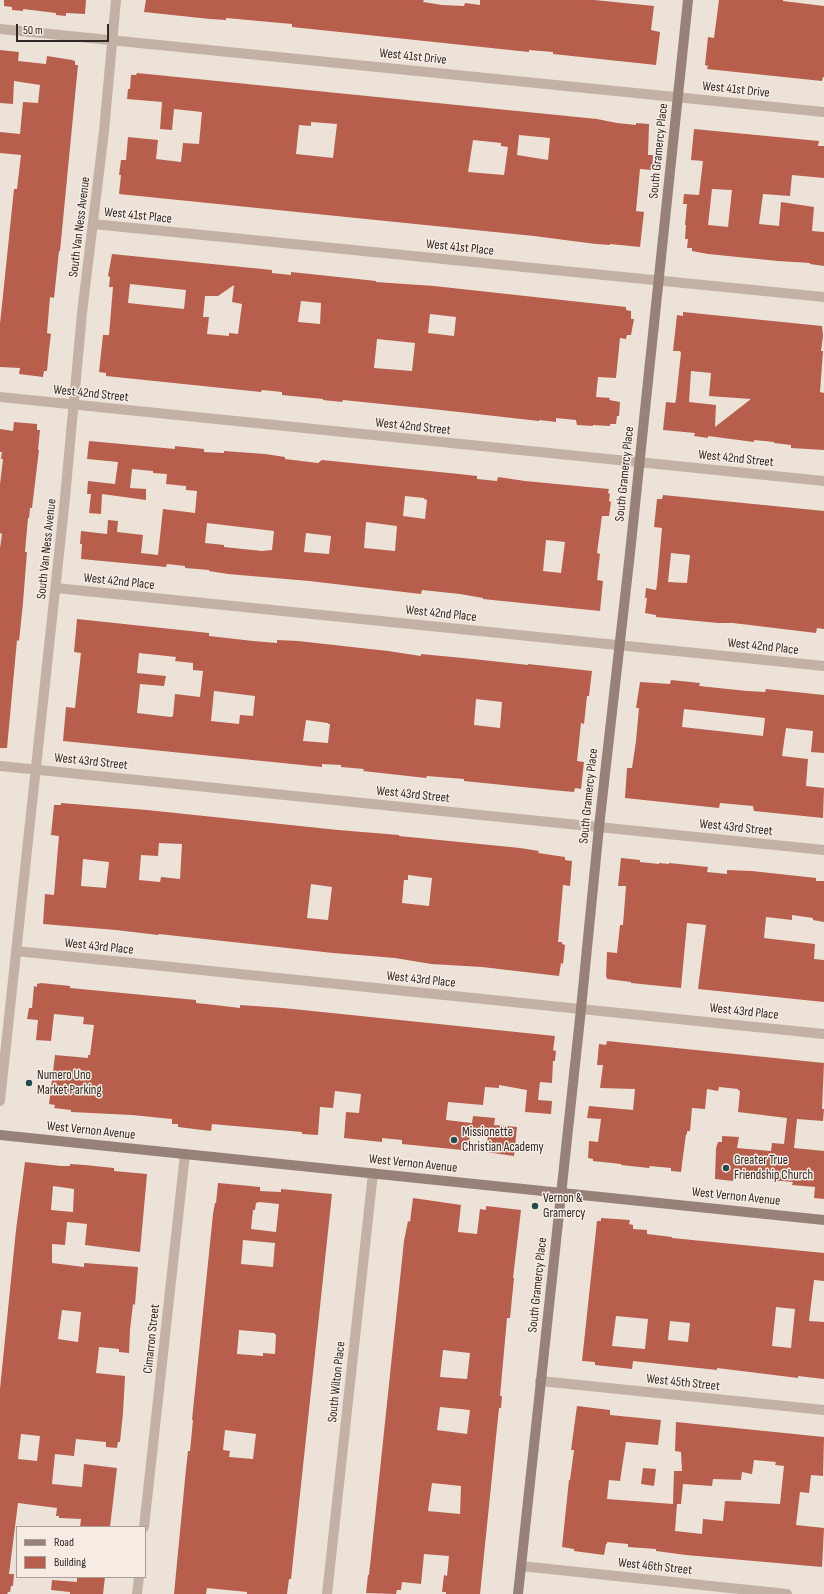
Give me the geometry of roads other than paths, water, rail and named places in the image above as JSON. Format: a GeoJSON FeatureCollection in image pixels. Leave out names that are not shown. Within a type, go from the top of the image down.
{"type":"FeatureCollection","features":[{"type":"Feature","properties":{"kind":"street","name":"South Van Ness Avenue"},"geometry":{"type":"LineString","coordinates":[[0,1101],[35,769],[66,498],[73,405],[116,0]]}},
{"type":"Feature","properties":{"kind":"street","name":"South Gramercy Place"},"geometry":{"type":"LineString","coordinates":[[518,1594],[688,0]]}},
{"type":"Feature","properties":{"kind":"street","name":"West 41st Drive"},"geometry":{"type":"LineString","coordinates":[[0,29],[824,112]]}},
{"type":"Feature","properties":{"kind":"street","name":"West 41st Place"},"geometry":{"type":"LineString","coordinates":[[93,224],[824,297]]}},
{"type":"Feature","properties":{"kind":"street","name":"West 42nd Street"},"geometry":{"type":"LineString","coordinates":[[0,397],[639,463],[824,480]]}},
{"type":"Feature","properties":{"kind":"street","name":"West 42nd Place"},"geometry":{"type":"LineString","coordinates":[[56,588],[824,666]]}},
{"type":"Feature","properties":{"kind":"street","name":"West 43rd Street"},"geometry":{"type":"LineString","coordinates":[[0,766],[824,850]]}},
{"type":"Feature","properties":{"kind":"street","name":"West 43rd Place"},"geometry":{"type":"LineString","coordinates":[[16,952],[824,1034]]}},
{"type":"Feature","properties":{"kind":"street","name":"West Vernon Avenue"},"geometry":{"type":"LineString","coordinates":[[0,1135],[824,1220]]}},
{"type":"Feature","properties":{"kind":"street","name":"Cimarron Street"},"geometry":{"type":"LineString","coordinates":[[144,1526],[185,1154]]}},
{"type":"Feature","properties":{"kind":"street","name":"South Wilton Place"},"geometry":{"type":"LineString","coordinates":[[327,1594],[373,1173]]}},
{"type":"Feature","properties":{"kind":"street","name":"West 45th Street"},"geometry":{"type":"LineString","coordinates":[[540,1381],[824,1410]]}},
{"type":"Feature","properties":{"kind":"street","name":"West 46th Street"},"geometry":{"type":"LineString","coordinates":[[521,1566],[787,1594]]}},
{"type":"Feature","properties":{"kind":"street"},"geometry":{"type":"LineString","coordinates":[[137,1594],[139,1578]]}},
{"type":"Feature","properties":{"kind":"place","name":"Numero Uno Market Parking"},"geometry":{"type":"Point","coordinates":[29,1083]}},
{"type":"Feature","properties":{"kind":"place","name":"Missionette Christian Academy"},"geometry":{"type":"Point","coordinates":[454,1140]}},
{"type":"Feature","properties":{"kind":"place","name":"Greater True Friendship Church"},"geometry":{"type":"Point","coordinates":[726,1168]}},
{"type":"Feature","properties":{"kind":"place","name":"Vernon & Gramercy"},"geometry":{"type":"Point","coordinates":[535,1206]}}]}
